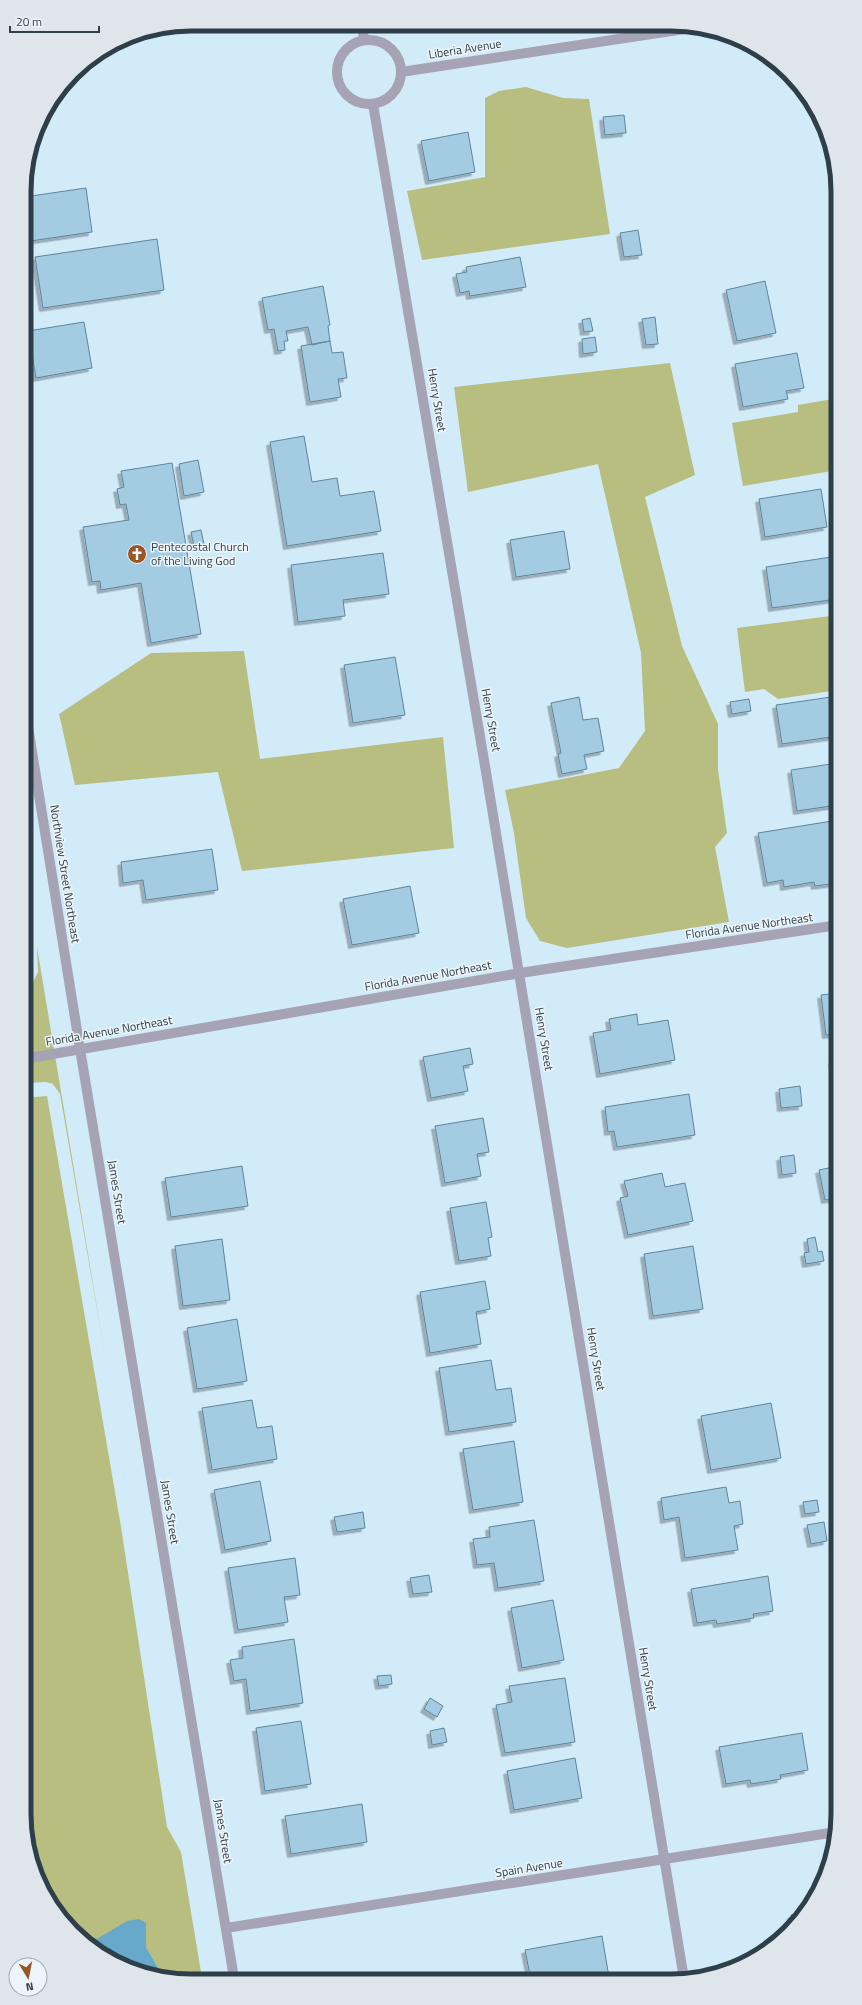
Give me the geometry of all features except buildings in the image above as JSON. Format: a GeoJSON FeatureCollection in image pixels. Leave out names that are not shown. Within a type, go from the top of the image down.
{"type":"FeatureCollection","features":[{"type":"Feature","properties":{"kind":"street"},"geometry":{"type":"LineString","coordinates":[[363,31],[364,40]]}},
{"type":"Feature","properties":{"kind":"street","name":"Liberia Avenue"},"geometry":{"type":"LineString","coordinates":[[401,72],[672,31]]}},
{"type":"Feature","properties":{"kind":"street"},"geometry":{"type":"LineString","coordinates":[[364,40],[375,40],[386,44],[394,51],[399,61],[401,72],[398,85],[390,97],[373,104],[354,101],[346,95],[336,77],[337,66],[343,53],[354,43],[364,40]]}},
{"type":"Feature","properties":{"kind":"street","name":"Henry Street"},"geometry":{"type":"LineString","coordinates":[[373,104],[520,973],[683,1974]]}},
{"type":"Feature","properties":{"kind":"street","name":"Northview Street Northeast"},"geometry":{"type":"LineString","coordinates":[[31,746],[80,1050]]}},
{"type":"Feature","properties":{"kind":"street","name":"Florida Avenue Northeast"},"geometry":{"type":"LineString","coordinates":[[31,1058],[520,973],[831,927]]}},
{"type":"Feature","properties":{"kind":"street","name":"James Street"},"geometry":{"type":"LineString","coordinates":[[80,1050],[233,1974]]}},
{"type":"Feature","properties":{"kind":"street","name":"Spain Avenue"},"geometry":{"type":"LineString","coordinates":[[226,1928],[830,1833]]}},
{"type":"Feature","properties":{"kind":"green space"},"geometry":{"type":"Polygon","coordinates":[[[526,87],[563,98],[589,99],[610,234],[422,260],[407,191],[485,177],[485,98],[499,91],[526,87]]]}},
{"type":"Feature","properties":{"kind":"green space"},"geometry":{"type":"Polygon","coordinates":[[[670,363],[695,475],[645,497],[682,646],[718,724],[718,770],[727,833],[715,847],[729,922],[567,948],[540,941],[526,918],[514,833],[505,790],[619,768],[645,731],[641,653],[598,464],[468,492],[454,387],[670,363]]]}},
{"type":"Feature","properties":{"kind":"green space"},"geometry":{"type":"Polygon","coordinates":[[[831,399],[831,471],[743,486],[732,423],[798,412],[798,405],[831,399]]]}},
{"type":"Feature","properties":{"kind":"green space"},"geometry":{"type":"Polygon","coordinates":[[[831,616],[831,691],[778,699],[764,689],[745,692],[737,628],[831,616]]]}},
{"type":"Feature","properties":{"kind":"green space"},"geometry":{"type":"Polygon","coordinates":[[[244,651],[260,759],[443,737],[454,848],[242,871],[218,772],[75,785],[59,714],[151,653],[244,651]]]}},
{"type":"Feature","properties":{"kind":"green space"},"geometry":{"type":"Polygon","coordinates":[[[37,947],[105,1356],[60,1094],[53,1084],[46,1082],[31,1083],[31,986],[38,972],[37,947]]]}},
{"type":"Feature","properties":{"kind":"green space"},"geometry":{"type":"Polygon","coordinates":[[[47,1096],[121,1527],[167,1827],[181,1852],[201,1974],[181,1974],[161,1971],[146,1947],[146,1923],[106,1934],[94,1941],[78,1927],[52,1894],[39,1865],[32,1835],[31,1178],[33,1178],[31,1163],[31,1097],[47,1096]]]}},
{"type":"Feature","properties":{"kind":"water"},"geometry":{"type":"Polygon","coordinates":[[[139,1919],[146,1923],[146,1947],[161,1971],[130,1962],[111,1953],[94,1941],[127,1921],[139,1919]]]}},
{"type":"Feature","properties":{"kind":"place","name":"Pentecostal Church of the Living God"},"geometry":{"type":"Point","coordinates":[137,554]}}]}
